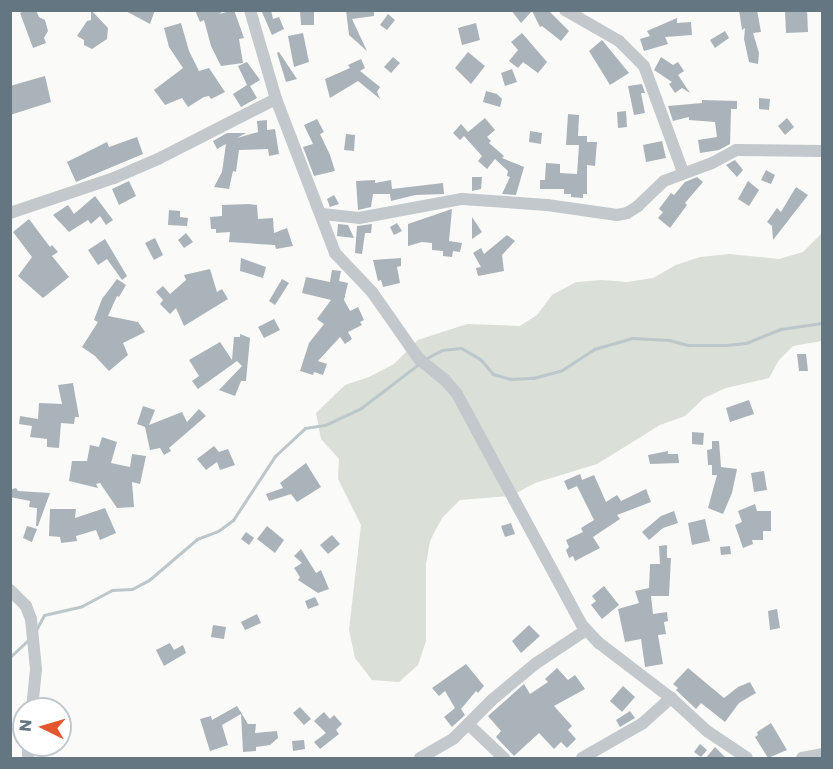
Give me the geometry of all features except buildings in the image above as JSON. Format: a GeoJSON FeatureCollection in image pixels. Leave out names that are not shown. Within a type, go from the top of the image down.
{"type":"FeatureCollection","features":[{"type":"Feature","properties":{"kind":"street"},"geometry":{"type":"LineString","coordinates":[[250,10],[276,99],[305,180],[322,214],[334,253],[372,292],[423,363],[445,380],[461,401],[570,605],[586,630],[599,643],[671,698],[707,731],[747,759]]}},
{"type":"Feature","properties":{"kind":"street"},"geometry":{"type":"LineString","coordinates":[[565,10],[619,41],[644,66],[683,172]]}},
{"type":"Feature","properties":{"kind":"street"},"geometry":{"type":"LineString","coordinates":[[10,213],[114,178],[147,164],[276,99]]}},
{"type":"Feature","properties":{"kind":"street"},"geometry":{"type":"LineString","coordinates":[[322,214],[359,218],[462,199],[547,205],[617,215],[627,213],[664,181],[712,163],[736,150],[822,151]]}},
{"type":"Feature","properties":{"kind":"street"},"geometry":{"type":"LineString","coordinates":[[10,590],[26,606],[31,619],[35,657],[33,697]]}},
{"type":"Feature","properties":{"kind":"street"},"geometry":{"type":"LineString","coordinates":[[420,759],[454,738],[535,664],[586,630]]}},
{"type":"Feature","properties":{"kind":"street"},"geometry":{"type":"LineString","coordinates":[[582,759],[643,723],[671,698]]}},
{"type":"Feature","properties":{"kind":"street"},"geometry":{"type":"LineString","coordinates":[[468,724],[504,759]]}},
{"type":"Feature","properties":{"kind":"street"},"geometry":{"type":"LineString","coordinates":[[802,759],[822,754]]}},
{"type":"Feature","properties":{"kind":"shaded area"},"geometry":{"type":"Polygon","coordinates":[[[822,233],[822,341],[793,346],[779,360],[769,378],[726,388],[704,398],[685,416],[660,425],[597,464],[535,483],[511,496],[460,500],[442,518],[430,541],[426,564],[426,641],[418,665],[399,682],[372,680],[355,658],[349,630],[361,525],[338,479],[339,459],[321,439],[316,413],[345,385],[369,377],[394,364],[418,340],[467,324],[520,326],[537,315],[552,295],[576,282],[602,280],[627,282],[653,278],[676,265],[700,257],[729,254],[779,259],[803,252],[822,233]]]}},
{"type":"Feature","properties":{"kind":"waterway"},"geometry":{"type":"LineString","coordinates":[[425,359],[442,350],[461,348],[480,359],[493,374],[511,379],[533,378],[562,370],[594,349],[632,338],[669,340],[688,345],[726,345],[746,343],[781,329],[822,323]]}},
{"type":"Feature","properties":{"kind":"waterway"},"geometry":{"type":"LineString","coordinates":[[36,630],[44,615],[82,606],[112,590],[132,589],[149,580],[197,539],[218,531],[233,520],[275,456],[305,428],[325,425],[361,408],[420,363]]}},
{"type":"Feature","properties":{"kind":"waterway"},"geometry":{"type":"LineString","coordinates":[[10,657],[28,640]]}}]}
